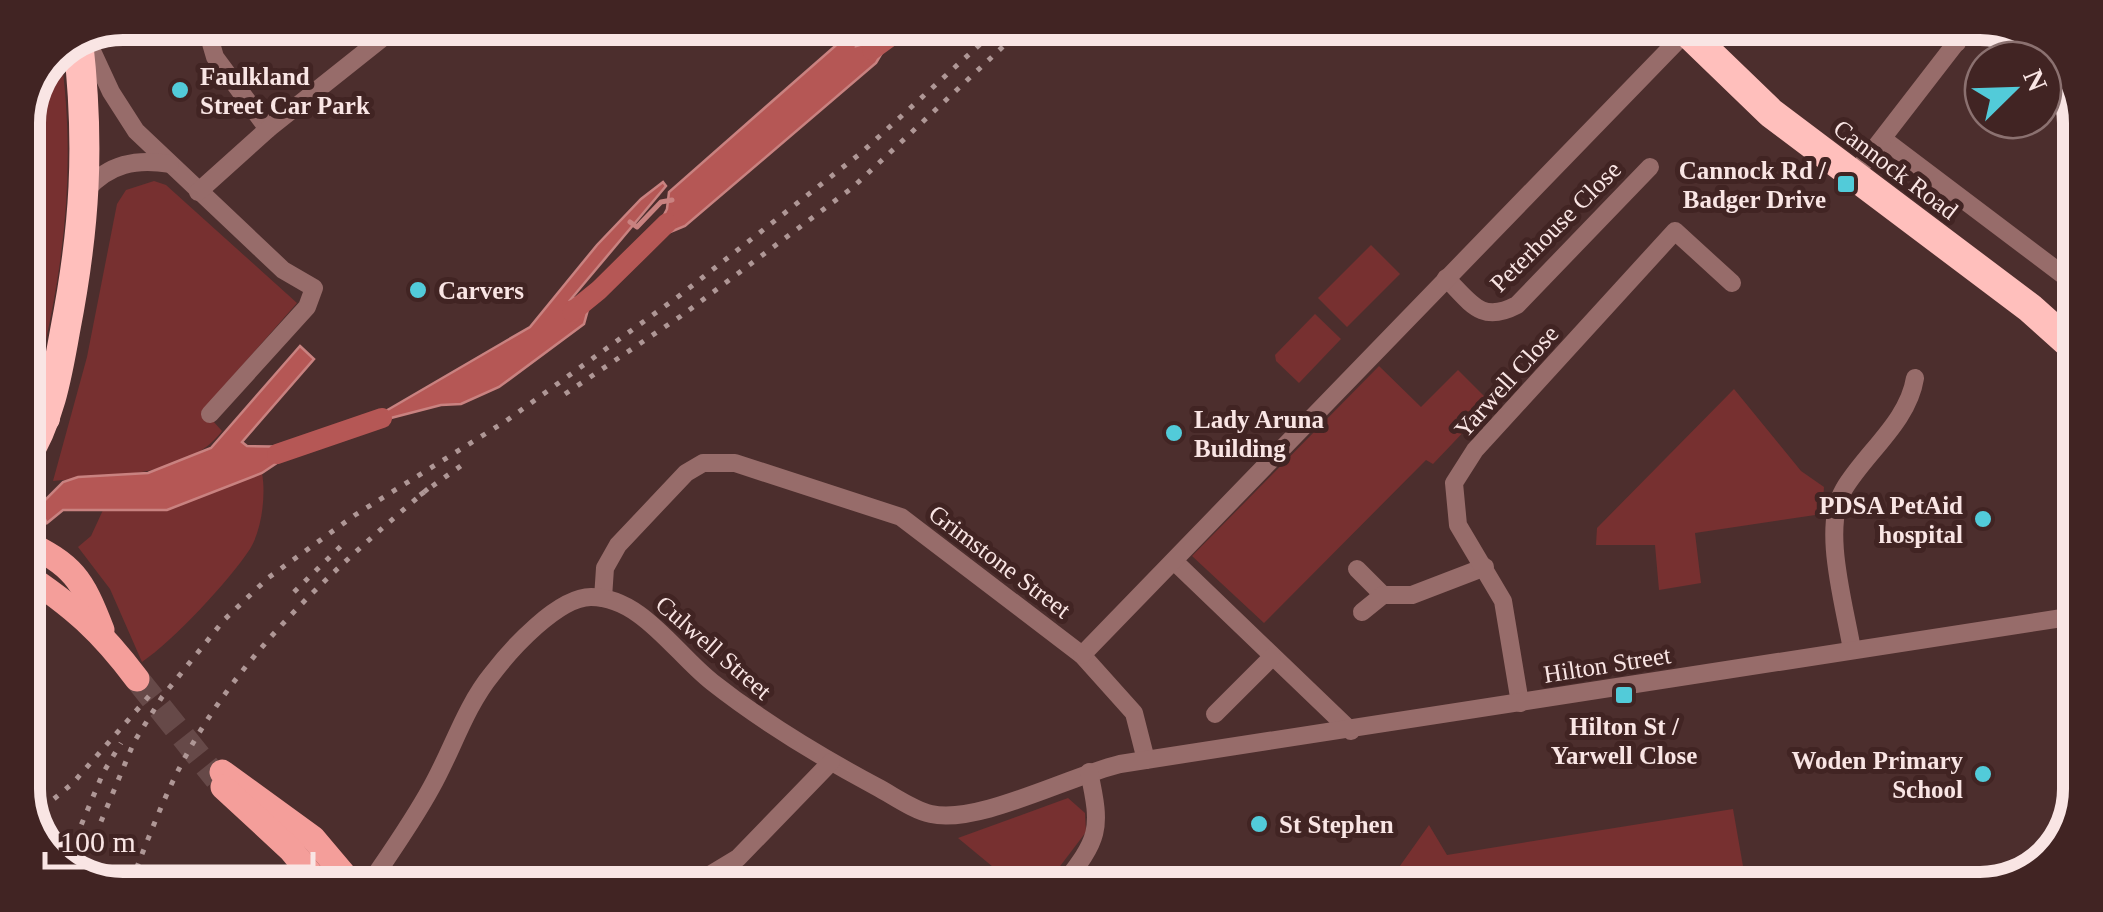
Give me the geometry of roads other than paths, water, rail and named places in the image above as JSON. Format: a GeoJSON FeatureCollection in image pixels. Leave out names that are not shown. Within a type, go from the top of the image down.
{"type":"FeatureCollection","features":[{"type":"Feature","properties":{"kind":"highway","name":"Cannock Road"},"geometry":{"type":"LineString","coordinates":[[1696,40],[1771,113],[2030,308],[2063,338]]}},
{"type":"Feature","properties":{"kind":"highway"},"geometry":{"type":"LineString","coordinates":[[40,429],[72,294],[86,190],[79,53]]}},
{"type":"Feature","properties":{"kind":"highway"},"geometry":{"type":"LineString","coordinates":[[40,392],[45,399],[44,420]]}},
{"type":"Feature","properties":{"kind":"main road"},"geometry":{"type":"LineString","coordinates":[[40,543],[50,554]]}},
{"type":"Feature","properties":{"kind":"main road"},"geometry":{"type":"LineString","coordinates":[[40,549],[60,559],[80,583],[104,635],[137,679]]}},
{"type":"Feature","properties":{"kind":"main road"},"geometry":{"type":"LineString","coordinates":[[40,585],[104,635]]}},
{"type":"Feature","properties":{"kind":"main road"},"geometry":{"type":"LineString","coordinates":[[309,872],[220,775],[314,838],[342,872]]}},
{"type":"Feature","properties":{"kind":"street"},"geometry":{"type":"LineString","coordinates":[[1082,655],[1675,40]]}},
{"type":"Feature","properties":{"kind":"street"},"geometry":{"type":"LineString","coordinates":[[1854,176],[1959,40]]}},
{"type":"Feature","properties":{"kind":"street"},"geometry":{"type":"LineString","coordinates":[[210,41],[215,57],[268,129]]}},
{"type":"Feature","properties":{"kind":"street"},"geometry":{"type":"LineString","coordinates":[[198,192],[268,129],[379,41]]}},
{"type":"Feature","properties":{"kind":"street"},"geometry":{"type":"LineString","coordinates":[[90,47],[136,131],[282,270],[314,288],[307,307],[210,414]]}},
{"type":"Feature","properties":{"kind":"street","name":"Cannock Road"},"geometry":{"type":"LineString","coordinates":[[1883,139],[2063,276]]}},
{"type":"Feature","properties":{"kind":"street"},"geometry":{"type":"LineString","coordinates":[[86,190],[97,178],[124,164],[145,160],[170,164]]}},
{"type":"Feature","properties":{"kind":"street","name":"Peterhouse Close"},"geometry":{"type":"LineString","coordinates":[[1446,278],[1474,307],[1486,313],[1500,314],[1517,306],[1650,167]]}},
{"type":"Feature","properties":{"kind":"street","name":"Yarwell Close"},"geometry":{"type":"LineString","coordinates":[[1520,703],[1503,601],[1458,525],[1454,483],[1475,450],[1675,231],[1732,283]]}},
{"type":"Feature","properties":{"kind":"street"},"geometry":{"type":"LineString","coordinates":[[1852,650],[1832,529],[1842,492],[1912,399],[1915,378]]}},
{"type":"Feature","properties":{"kind":"street","name":"Grimstone Street"},"geometry":{"type":"LineString","coordinates":[[603,598],[605,568],[618,545],[686,473],[704,463],[735,463],[902,517],[1082,655],[1134,713],[1146,760]]}},
{"type":"Feature","properties":{"kind":"street"},"geometry":{"type":"LineString","coordinates":[[1174,561],[1351,731]]}},
{"type":"Feature","properties":{"kind":"street"},"geometry":{"type":"LineString","coordinates":[[1362,612],[1383,595],[1412,595],[1485,566]]}},
{"type":"Feature","properties":{"kind":"street"},"geometry":{"type":"LineString","coordinates":[[1357,569],[1383,595]]}},
{"type":"Feature","properties":{"kind":"street"},"geometry":{"type":"LineString","coordinates":[[377,872],[430,790],[492,673],[562,606],[574,600],[603,598]]}},
{"type":"Feature","properties":{"kind":"street","name":"Culwell Street"},"geometry":{"type":"LineString","coordinates":[[603,598],[638,614],[699,672],[766,724],[930,814],[955,816],[978,812],[1089,772],[1146,760]]}},
{"type":"Feature","properties":{"kind":"street","name":"Hilton Street"},"geometry":{"type":"LineString","coordinates":[[1146,760],[2063,618]]}},
{"type":"Feature","properties":{"kind":"street"},"geometry":{"type":"LineString","coordinates":[[1215,714],[1272,657]]}},
{"type":"Feature","properties":{"kind":"street"},"geometry":{"type":"LineString","coordinates":[[715,872],[738,858],[830,762]]}},
{"type":"Feature","properties":{"kind":"street"},"geometry":{"type":"LineString","coordinates":[[1072,872],[1096,836],[1098,813],[1089,772]]}},
{"type":"Feature","properties":{"kind":"waterway"},"geometry":{"type":"LineString","coordinates":[[872,50],[885,41]]}},
{"type":"Feature","properties":{"kind":"waterway"},"geometry":{"type":"LineString","coordinates":[[630,222],[637,227],[661,202],[672,200]]}},
{"type":"Feature","properties":{"kind":"waterway"},"geometry":{"type":"LineString","coordinates":[[572,312],[667,223]]}},
{"type":"Feature","properties":{"kind":"waterway"},"geometry":{"type":"LineString","coordinates":[[277,454],[382,418]]}},
{"type":"Feature","properties":{"kind":"tunnel"},"geometry":{"type":"LineString","coordinates":[[137,679],[217,779]]}},
{"type":"Feature","properties":{"kind":"railway"},"geometry":{"type":"LineString","coordinates":[[84,862],[134,742],[162,697],[224,620],[268,578],[355,515],[506,421],[679,296],[861,153],[984,41]]}},
{"type":"Feature","properties":{"kind":"railway"},"geometry":{"type":"LineString","coordinates":[[565,394],[681,316],[852,188],[1009,41]]}},
{"type":"Feature","properties":{"kind":"railway"},"geometry":{"type":"LineString","coordinates":[[420,495],[462,465]]}},
{"type":"Feature","properties":{"kind":"railway"},"geometry":{"type":"LineString","coordinates":[[135,872],[182,763],[232,684],[325,580],[430,487]]}},
{"type":"Feature","properties":{"kind":"railway"},"geometry":{"type":"LineString","coordinates":[[294,592],[344,543]]}},
{"type":"Feature","properties":{"kind":"railway"},"geometry":{"type":"LineString","coordinates":[[43,808],[73,783],[150,695]]}},
{"type":"Feature","properties":{"kind":"railway"},"geometry":{"type":"LineString","coordinates":[[70,852],[103,773],[121,743]]}},
{"type":"Feature","properties":{"kind":"place","name":"Faulkland Street Car Park"},"geometry":{"type":"Point","coordinates":[180,90]}},
{"type":"Feature","properties":{"kind":"place","name":"Cannock Rd / Badger Drive"},"geometry":{"type":"Point","coordinates":[1846,184]}},
{"type":"Feature","properties":{"kind":"place","name":"Carvers"},"geometry":{"type":"Point","coordinates":[418,290]}},
{"type":"Feature","properties":{"kind":"place","name":"Lady Aruna Building"},"geometry":{"type":"Point","coordinates":[1174,433]}},
{"type":"Feature","properties":{"kind":"place","name":"PDSA PetAid hospital"},"geometry":{"type":"Point","coordinates":[1983,519]}},
{"type":"Feature","properties":{"kind":"place","name":"Hilton St / Yarwell Close"},"geometry":{"type":"Point","coordinates":[1624,695]}},
{"type":"Feature","properties":{"kind":"place","name":"Woden Primary School"},"geometry":{"type":"Point","coordinates":[1983,774]}},
{"type":"Feature","properties":{"kind":"place","name":"St Stephen"},"geometry":{"type":"Point","coordinates":[1259,824]}}]}
